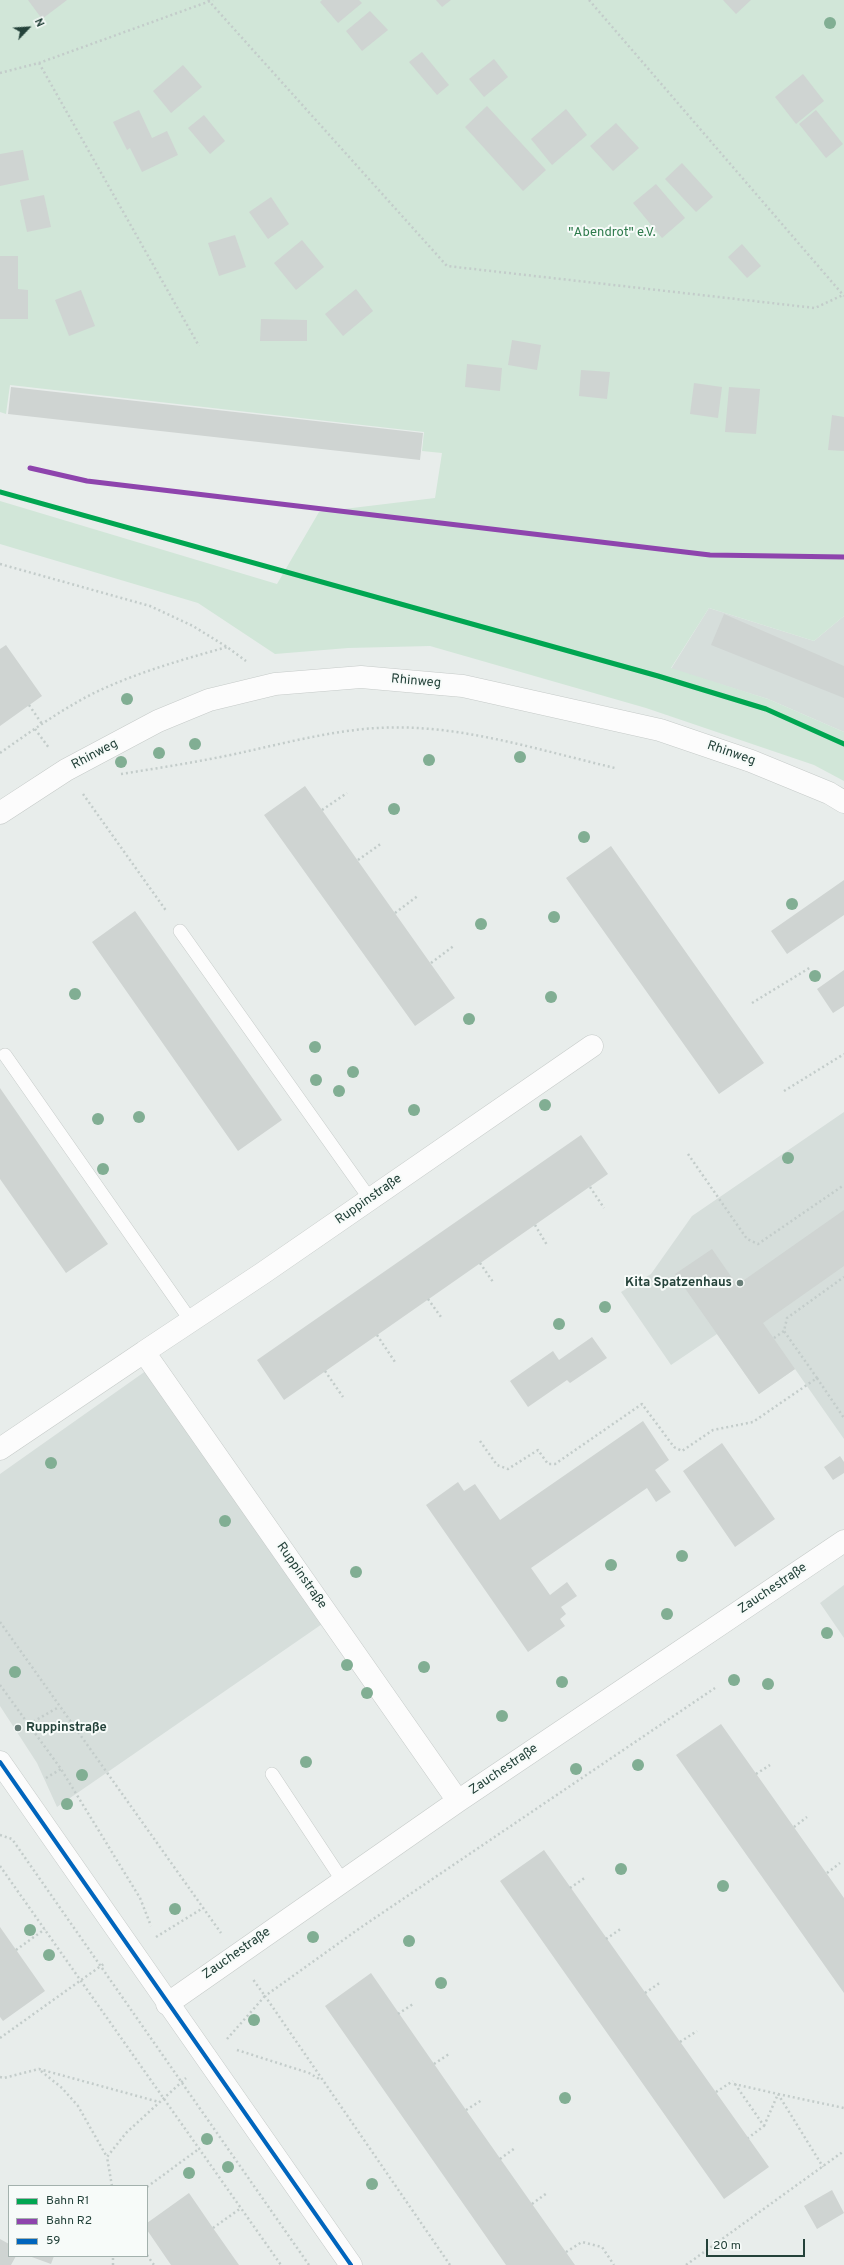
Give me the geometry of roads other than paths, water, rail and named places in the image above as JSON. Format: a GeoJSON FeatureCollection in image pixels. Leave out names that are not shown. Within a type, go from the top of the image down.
{"type":"FeatureCollection","features":[{"type":"Feature","properties":{"kind":"street","name":"Rhinweg"},"geometry":{"type":"LineString","coordinates":[[0,813],[66,770],[158,721],[209,700],[275,684],[361,678],[463,686],[660,730],[751,761],[829,793],[844,802]]}},
{"type":"Feature","properties":{"kind":"street","name":"Ruppinstraße"},"geometry":{"type":"LineString","coordinates":[[0,1449],[191,1321],[592,1046]]}},
{"type":"Feature","properties":{"kind":"street","name":"Ruppinstraße"},"geometry":{"type":"LineString","coordinates":[[144,1352],[458,1801]]}},
{"type":"Feature","properties":{"kind":"street","name":"Zauchestraße"},"geometry":{"type":"LineString","coordinates":[[167,2004],[342,1880],[844,1541]]}},
{"type":"Feature","properties":{"kind":"street"},"geometry":{"type":"LineString","coordinates":[[0,1762],[205,2060],[351,2265]]}},
{"type":"Feature","properties":{"kind":"lane"},"geometry":{"type":"LineString","coordinates":[[180,930],[370,1199]]}},
{"type":"Feature","properties":{"kind":"lane"},"geometry":{"type":"LineString","coordinates":[[4,1055],[191,1321]]}},
{"type":"Feature","properties":{"kind":"lane"},"geometry":{"type":"LineString","coordinates":[[272,1774],[342,1880]]}},
{"type":"Feature","properties":{"kind":"rail line","name":"R2"},"geometry":{"type":"LineString","coordinates":[[30,468],[87,481],[710,555],[844,557]]}},
{"type":"Feature","properties":{"kind":"rail line","name":"R1"},"geometry":{"type":"LineString","coordinates":[[0,492],[658,676],[766,709],[844,744]]}},
{"type":"Feature","properties":{"kind":"place","name":"Kita Spatzenhaus"},"geometry":{"type":"Point","coordinates":[740,1283]}},
{"type":"Feature","properties":{"kind":"place","name":"Ruppinstraße"},"geometry":{"type":"Point","coordinates":[18,1728]}},
{"type":"Feature","properties":{"kind":"park label","name":"\"Abendrot\" e.V."},"geometry":{"type":"Point","coordinates":[612,233]}}]}
